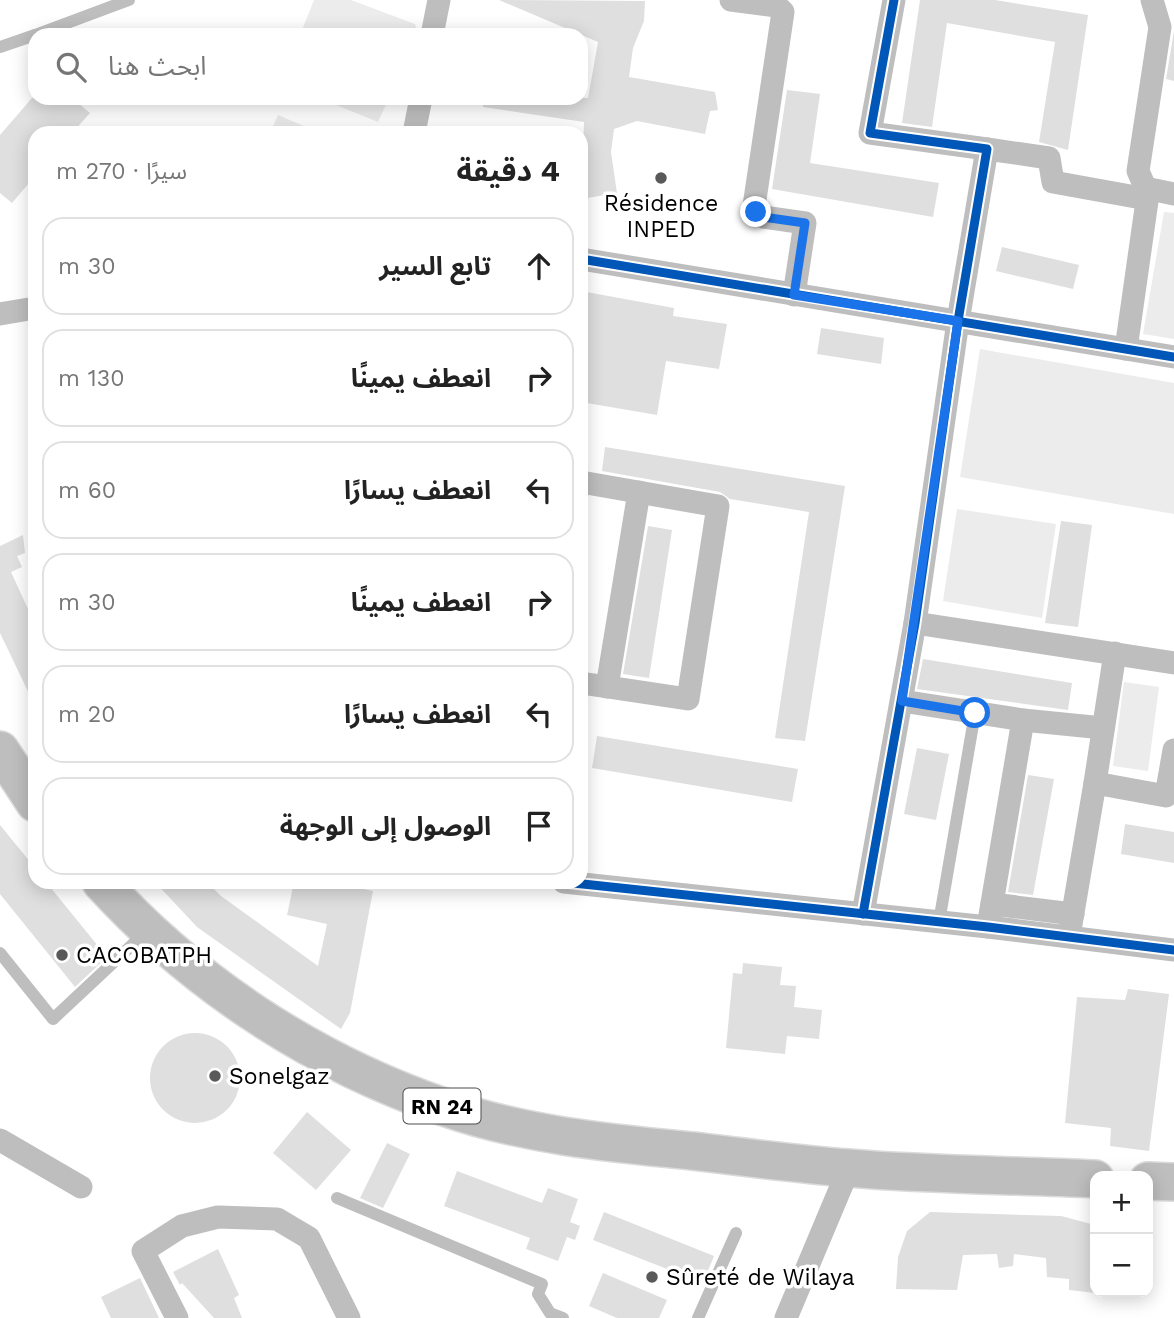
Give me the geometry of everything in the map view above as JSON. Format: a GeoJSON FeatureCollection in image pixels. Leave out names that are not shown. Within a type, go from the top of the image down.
{"type":"FeatureCollection","features":[{"type":"Feature","properties":{"kind":"main road"},"geometry":{"type":"LineString","coordinates":[[0,750],[28,792]]}},
{"type":"Feature","properties":{"kind":"main road","name":"RN 24"},"geometry":{"type":"LineString","coordinates":[[108,889],[148,930],[212,985],[282,1032],[354,1069],[444,1107],[536,1132],[849,1168],[1090,1179]]}},
{"type":"Feature","properties":{"kind":"main road"},"geometry":{"type":"LineString","coordinates":[[1153,1181],[1174,1182]]}},
{"type":"Feature","properties":{"kind":"street"},"geometry":{"type":"LineString","coordinates":[[433,28],[439,0]]}},
{"type":"Feature","properties":{"kind":"street"},"geometry":{"type":"LineString","coordinates":[[731,0],[777,6],[783,12],[754,206],[756,212],[763,217],[805,223],[794,295]]}},
{"type":"Feature","properties":{"kind":"street"},"geometry":{"type":"LineString","coordinates":[[894,0],[870,132],[1049,158],[1053,182],[1174,194]]}},
{"type":"Feature","properties":{"kind":"street"},"geometry":{"type":"LineString","coordinates":[[1126,349],[1146,193],[1138,171],[1160,27],[1153,0]]}},
{"type":"Feature","properties":{"kind":"street"},"geometry":{"type":"LineString","coordinates":[[415,126],[420,105]]}},
{"type":"Feature","properties":{"kind":"street"},"geometry":{"type":"LineString","coordinates":[[863,915],[915,622],[958,321],[987,149]]}},
{"type":"Feature","properties":{"kind":"street"},"geometry":{"type":"LineString","coordinates":[[588,260],[1174,357]]}},
{"type":"Feature","properties":{"kind":"street"},"geometry":{"type":"LineString","coordinates":[[0,314],[28,310]]}},
{"type":"Feature","properties":{"kind":"street"},"geometry":{"type":"LineString","coordinates":[[588,483],[718,506],[688,699],[588,684]]}},
{"type":"Feature","properties":{"kind":"street"},"geometry":{"type":"LineString","coordinates":[[607,687],[639,492]]}},
{"type":"Feature","properties":{"kind":"street"},"geometry":{"type":"LineString","coordinates":[[915,622],[1174,663]]}},
{"type":"Feature","properties":{"kind":"street"},"geometry":{"type":"LineString","coordinates":[[1071,925],[1115,653]]}},
{"type":"Feature","properties":{"kind":"street"},"geometry":{"type":"LineString","coordinates":[[902,701],[1023,720],[1103,728]]}},
{"type":"Feature","properties":{"kind":"street"},"geometry":{"type":"LineString","coordinates":[[990,915],[1023,720]]}},
{"type":"Feature","properties":{"kind":"street"},"geometry":{"type":"LineString","coordinates":[[1095,783],[1170,797],[1174,750]]}},
{"type":"Feature","properties":{"kind":"street"},"geometry":{"type":"LineString","coordinates":[[588,885],[939,922],[990,915],[1071,925],[1174,950]]}},
{"type":"Feature","properties":{"kind":"street"},"geometry":{"type":"LineString","coordinates":[[0,1140],[81,1186]]}},
{"type":"Feature","properties":{"kind":"street"},"geometry":{"type":"LineString","coordinates":[[786,1318],[849,1168]]}},
{"type":"Feature","properties":{"kind":"street"},"geometry":{"type":"LineString","coordinates":[[177,1318],[143,1251],[182,1226],[218,1217],[276,1219],[309,1238],[349,1318]]}},
{"type":"Feature","properties":{"kind":"lane"},"geometry":{"type":"LineString","coordinates":[[54,28],[129,0]]}},
{"type":"Feature","properties":{"kind":"lane"},"geometry":{"type":"LineString","coordinates":[[0,47],[28,37]]}},
{"type":"Feature","properties":{"kind":"lane"},"geometry":{"type":"LineString","coordinates":[[939,922],[975,713]]}},
{"type":"Feature","properties":{"kind":"lane"},"geometry":{"type":"LineString","coordinates":[[0,953],[54,1019],[148,930]]}},
{"type":"Feature","properties":{"kind":"lane"},"geometry":{"type":"LineString","coordinates":[[337,1198],[542,1284],[538,1294],[550,1313],[563,1318]]}},
{"type":"Feature","properties":{"kind":"lane"},"geometry":{"type":"LineString","coordinates":[[698,1318],[736,1233]]}},
{"type":"Feature","properties":{"kind":"shaded area"},"geometry":{"type":"Polygon","coordinates":[[[314,0],[351,0],[415,24],[416,28],[303,28],[314,0]]]}},
{"type":"Feature","properties":{"kind":"shaded area"},"geometry":{"type":"Polygon","coordinates":[[[336,105],[386,105],[378,122],[336,105]]]}},
{"type":"Feature","properties":{"kind":"shaded area"},"geometry":{"type":"Polygon","coordinates":[[[278,115],[304,126],[273,126],[278,115]]]}},
{"type":"Feature","properties":{"kind":"shaded area"},"geometry":{"type":"Polygon","coordinates":[[[1164,212],[1174,213],[1174,339],[1143,334],[1164,212]]]}},
{"type":"Feature","properties":{"kind":"shaded area"},"geometry":{"type":"Polygon","coordinates":[[[980,349],[1174,383],[1174,514],[960,477],[980,349]]]}},
{"type":"Feature","properties":{"kind":"shaded area"},"geometry":{"type":"Polygon","coordinates":[[[957,509],[1056,524],[1042,618],[943,601],[957,509]]]}},
{"type":"Feature","properties":{"kind":"shaded area"},"geometry":{"type":"Polygon","coordinates":[[[1124,682],[1159,687],[1148,771],[1113,766],[1124,682]]]}},
{"type":"Feature","properties":{"kind":"building"},"geometry":{"type":"Polygon","coordinates":[[[499,0],[645,1],[644,21],[633,48],[629,77],[715,92],[718,110],[710,111],[705,134],[637,121],[614,129],[611,152],[617,193],[588,198],[588,126],[584,126],[584,122],[483,107],[588,105],[598,42],[588,38],[588,28],[565,28],[499,0]]]}},
{"type":"Feature","properties":{"kind":"building"},"geometry":{"type":"Polygon","coordinates":[[[920,0],[995,0],[1088,15],[1068,150],[1039,142],[1055,42],[947,23],[932,127],[902,123],[920,0]]]}},
{"type":"Feature","properties":{"kind":"building"},"geometry":{"type":"Polygon","coordinates":[[[1174,31],[1174,81],[1166,79],[1174,31]]]}},
{"type":"Feature","properties":{"kind":"building"},"geometry":{"type":"Polygon","coordinates":[[[787,90],[820,94],[810,163],[939,183],[933,217],[772,189],[787,90]]]}},
{"type":"Feature","properties":{"kind":"building"},"geometry":{"type":"Polygon","coordinates":[[[28,103],[28,105],[80,105],[90,113],[78,126],[28,126],[28,184],[12,203],[0,193],[0,135],[28,103]]]}},
{"type":"Feature","properties":{"kind":"building"},"geometry":{"type":"Polygon","coordinates":[[[1002,247],[1079,265],[1073,289],[996,271],[1002,247]]]}},
{"type":"Feature","properties":{"kind":"building"},"geometry":{"type":"Polygon","coordinates":[[[588,292],[674,308],[673,316],[727,324],[719,369],[666,361],[657,415],[588,403],[588,292]]]}},
{"type":"Feature","properties":{"kind":"building"},"geometry":{"type":"Polygon","coordinates":[[[821,328],[884,338],[881,364],[817,354],[821,328]]]}},
{"type":"Feature","properties":{"kind":"building"},"geometry":{"type":"Polygon","coordinates":[[[605,447],[845,486],[805,741],[775,738],[809,512],[730,499],[720,492],[602,471],[605,447]]]}},
{"type":"Feature","properties":{"kind":"building"},"geometry":{"type":"Polygon","coordinates":[[[1061,521],[1092,525],[1078,627],[1045,623],[1061,521]]]}},
{"type":"Feature","properties":{"kind":"building"},"geometry":{"type":"Polygon","coordinates":[[[648,526],[672,530],[649,678],[623,674],[648,526]]]}},
{"type":"Feature","properties":{"kind":"building"},"geometry":{"type":"Polygon","coordinates":[[[23,535],[25,553],[17,556],[22,567],[11,572],[28,609],[28,691],[0,633],[0,546],[23,535]]]}},
{"type":"Feature","properties":{"kind":"building"},"geometry":{"type":"Polygon","coordinates":[[[923,659],[1072,683],[1068,710],[917,689],[923,659]]]}},
{"type":"Feature","properties":{"kind":"building"},"geometry":{"type":"Polygon","coordinates":[[[597,736],[798,769],[792,802],[592,768],[597,736]]]}},
{"type":"Feature","properties":{"kind":"building"},"geometry":{"type":"Polygon","coordinates":[[[917,748],[949,754],[936,820],[904,814],[917,748]]]}},
{"type":"Feature","properties":{"kind":"building"},"geometry":{"type":"Polygon","coordinates":[[[1028,775],[1054,779],[1033,895],[1008,892],[1028,775]]]}},
{"type":"Feature","properties":{"kind":"building"},"geometry":{"type":"Polygon","coordinates":[[[1125,824],[1174,832],[1174,863],[1121,854],[1125,824]]]}},
{"type":"Feature","properties":{"kind":"building"},"geometry":{"type":"Polygon","coordinates":[[[0,825],[28,859],[28,889],[52,889],[107,957],[75,987],[0,894],[0,825]]]}},
{"type":"Feature","properties":{"kind":"building"},"geometry":{"type":"Polygon","coordinates":[[[162,889],[214,889],[318,966],[327,924],[287,915],[293,889],[373,891],[350,1013],[341,1029],[197,927],[162,889]]]}},
{"type":"Feature","properties":{"kind":"building"},"geometry":{"type":"Polygon","coordinates":[[[743,963],[782,967],[780,985],[796,986],[794,1007],[822,1010],[819,1039],[787,1036],[785,1054],[726,1048],[733,973],[742,974],[743,963]]]}},
{"type":"Feature","properties":{"kind":"building"},"geometry":{"type":"Polygon","coordinates":[[[1128,989],[1169,994],[1149,1151],[1110,1146],[1111,1128],[1065,1123],[1077,997],[1125,1000],[1128,989]]]}},
{"type":"Feature","properties":{"kind":"building"},"geometry":{"type":"Polygon","coordinates":[[[195,1033],[212,1036],[227,1046],[237,1061],[240,1078],[237,1095],[227,1110],[212,1120],[195,1123],[178,1120],[163,1110],[153,1095],[150,1078],[153,1061],[163,1046],[178,1036],[195,1033]]]}},
{"type":"Feature","properties":{"kind":"building"},"geometry":{"type":"Polygon","coordinates":[[[307,1112],[351,1150],[316,1190],[273,1153],[307,1112]]]}},
{"type":"Feature","properties":{"kind":"building"},"geometry":{"type":"Polygon","coordinates":[[[387,1143],[410,1154],[383,1208],[360,1198],[387,1143]]]}},
{"type":"Feature","properties":{"kind":"building"},"geometry":{"type":"Polygon","coordinates":[[[457,1171],[542,1203],[548,1188],[578,1199],[570,1222],[580,1226],[575,1240],[567,1237],[558,1261],[526,1249],[530,1238],[444,1206],[457,1171]]]}},
{"type":"Feature","properties":{"kind":"building"},"geometry":{"type":"Polygon","coordinates":[[[604,1212],[714,1256],[703,1283],[593,1240],[604,1212]]]}},
{"type":"Feature","properties":{"kind":"building"},"geometry":{"type":"Polygon","coordinates":[[[930,1212],[1061,1216],[1090,1224],[1090,1292],[1069,1290],[1069,1279],[1047,1277],[1046,1258],[1014,1254],[1013,1266],[999,1268],[997,1254],[963,1255],[957,1290],[896,1289],[898,1257],[907,1231],[930,1212]]]}},
{"type":"Feature","properties":{"kind":"building"},"geometry":{"type":"Polygon","coordinates":[[[218,1249],[239,1295],[234,1298],[242,1318],[214,1318],[182,1283],[180,1285],[173,1272],[218,1249]]]}},
{"type":"Feature","properties":{"kind":"building"},"geometry":{"type":"Polygon","coordinates":[[[603,1273],[667,1300],[659,1318],[617,1318],[589,1306],[603,1273]]]}},
{"type":"Feature","properties":{"kind":"building"},"geometry":{"type":"Polygon","coordinates":[[[140,1278],[159,1318],[111,1318],[101,1297],[140,1278]]]}},
{"type":"Feature","properties":{"kind":"cycle path"},"geometry":{"type":"LineString","coordinates":[[863,914],[915,623],[958,321],[987,149],[870,133],[894,0]]}},
{"type":"Feature","properties":{"kind":"cycle path"},"geometry":{"type":"LineString","coordinates":[[588,260],[1174,357]]}},
{"type":"Feature","properties":{"kind":"cycle path"},"geometry":{"type":"LineString","coordinates":[[588,885],[988,927],[1174,950]]}},
{"type":"Feature","properties":{"kind":"place","name":"Résidence INPED"},"geometry":{"type":"Point","coordinates":[661,178]}},
{"type":"Feature","properties":{"kind":"place","name":"CACOBATPH"},"geometry":{"type":"Point","coordinates":[62,955]}},
{"type":"Feature","properties":{"kind":"place","name":"Sonelgaz"},"geometry":{"type":"Point","coordinates":[215,1076]}},
{"type":"Feature","properties":{"kind":"place","name":"Sûreté de Wilaya"},"geometry":{"type":"Point","coordinates":[652,1277]}},
{"type":"Feature","properties":{"kind":"route"},"geometry":{"type":"LineString","coordinates":[[756,212],[763,217],[805,223],[794,295],[958,321],[902,701],[975,713]]}}]}
